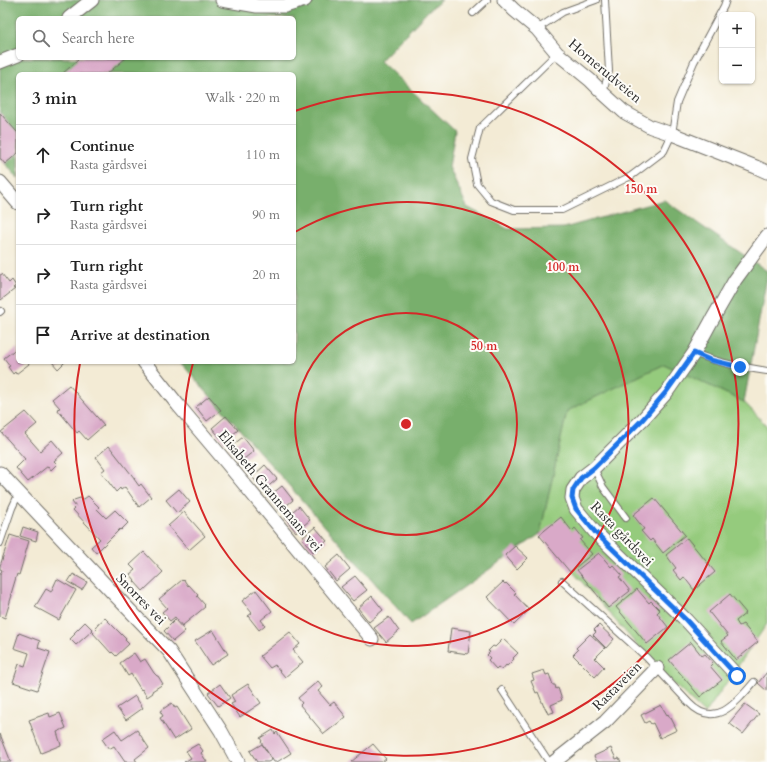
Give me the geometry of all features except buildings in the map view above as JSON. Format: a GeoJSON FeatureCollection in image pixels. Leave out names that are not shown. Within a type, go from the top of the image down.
{"type":"FeatureCollection","features":[{"type":"Feature","properties":{"kind":"street"},"geometry":{"type":"LineString","coordinates":[[72,16],[92,0]]}},
{"type":"Feature","properties":{"kind":"street"},"geometry":{"type":"LineString","coordinates":[[222,0],[257,6],[285,6],[305,0]]}},
{"type":"Feature","properties":{"kind":"street","name":"Hornerudveien"},"geometry":{"type":"LineString","coordinates":[[504,0],[537,29],[556,53],[590,80],[602,93],[624,112],[651,126],[767,172]]}},
{"type":"Feature","properties":{"kind":"street"},"geometry":{"type":"LineString","coordinates":[[0,62],[16,56]]}},
{"type":"Feature","properties":{"kind":"street"},"geometry":{"type":"LineString","coordinates":[[0,182],[16,201]]}},
{"type":"Feature","properties":{"kind":"street","name":"Rasta gårdsvei"},"geometry":{"type":"LineString","coordinates":[[737,676],[681,616],[595,532],[576,509],[572,498],[573,490],[581,478],[594,468],[648,414],[666,392],[694,353],[735,280],[767,236]]}},
{"type":"Feature","properties":{"kind":"street","name":"Elisabeth Grannemans vei"},"geometry":{"type":"LineString","coordinates":[[146,364],[372,639]]}},
{"type":"Feature","properties":{"kind":"street","name":"Snorres vei"},"geometry":{"type":"LineString","coordinates":[[0,473],[169,651],[221,731],[238,762]]}},
{"type":"Feature","properties":{"kind":"street","name":"Rastaveien"},"geometry":{"type":"LineString","coordinates":[[554,762],[605,722],[657,668]]}},
{"type":"Feature","properties":{"kind":"lane"},"geometry":{"type":"LineString","coordinates":[[473,13],[487,0]]}},
{"type":"Feature","properties":{"kind":"lane"},"geometry":{"type":"LineString","coordinates":[[537,29],[563,12],[596,0]]}},
{"type":"Feature","properties":{"kind":"lane"},"geometry":{"type":"LineString","coordinates":[[602,93],[609,71],[605,0]]}},
{"type":"Feature","properties":{"kind":"lane"},"geometry":{"type":"LineString","coordinates":[[556,53],[480,128],[472,159],[477,184],[490,201],[514,210],[562,210],[632,176],[664,151],[672,134],[677,102],[694,62],[726,0]]}},
{"type":"Feature","properties":{"kind":"lane"},"geometry":{"type":"LineString","coordinates":[[694,353],[719,362],[767,371]]}},
{"type":"Feature","properties":{"kind":"lane"},"geometry":{"type":"LineString","coordinates":[[594,468],[603,487],[626,518]]}},
{"type":"Feature","properties":{"kind":"lane"},"geometry":{"type":"LineString","coordinates":[[0,543],[12,508],[19,493]]}},
{"type":"Feature","properties":{"kind":"lane"},"geometry":{"type":"LineString","coordinates":[[562,581],[657,668]]}},
{"type":"Feature","properties":{"kind":"lane","name":"Rastaveien"},"geometry":{"type":"LineString","coordinates":[[657,668],[694,709],[700,713],[706,714],[721,712],[730,708],[740,699],[754,682]]}},
{"type":"Feature","properties":{"kind":"lane"},"geometry":{"type":"LineString","coordinates":[[502,690],[549,762]]}},
{"type":"Feature","properties":{"kind":"green space"},"geometry":{"type":"Polygon","coordinates":[[[0,0],[442,0],[430,9],[380,61],[455,131],[449,167],[467,207],[508,229],[564,228],[664,200],[767,271],[744,402],[664,364],[567,411],[540,534],[411,624],[182,364],[296,364],[296,72],[16,72],[16,176],[0,158],[0,0]]]}},
{"type":"Feature","properties":{"kind":"green space"},"geometry":{"type":"Polygon","coordinates":[[[664,364],[744,402],[767,426],[767,624],[705,714],[657,668],[540,534],[567,411],[664,364]]]}},
{"type":"Feature","properties":{"kind":"route"},"geometry":{"type":"LineString","coordinates":[[737,676],[686,620],[595,532],[576,509],[572,498],[573,490],[581,478],[594,468],[643,419],[666,392],[694,353],[710,360],[740,367]]}}]}
